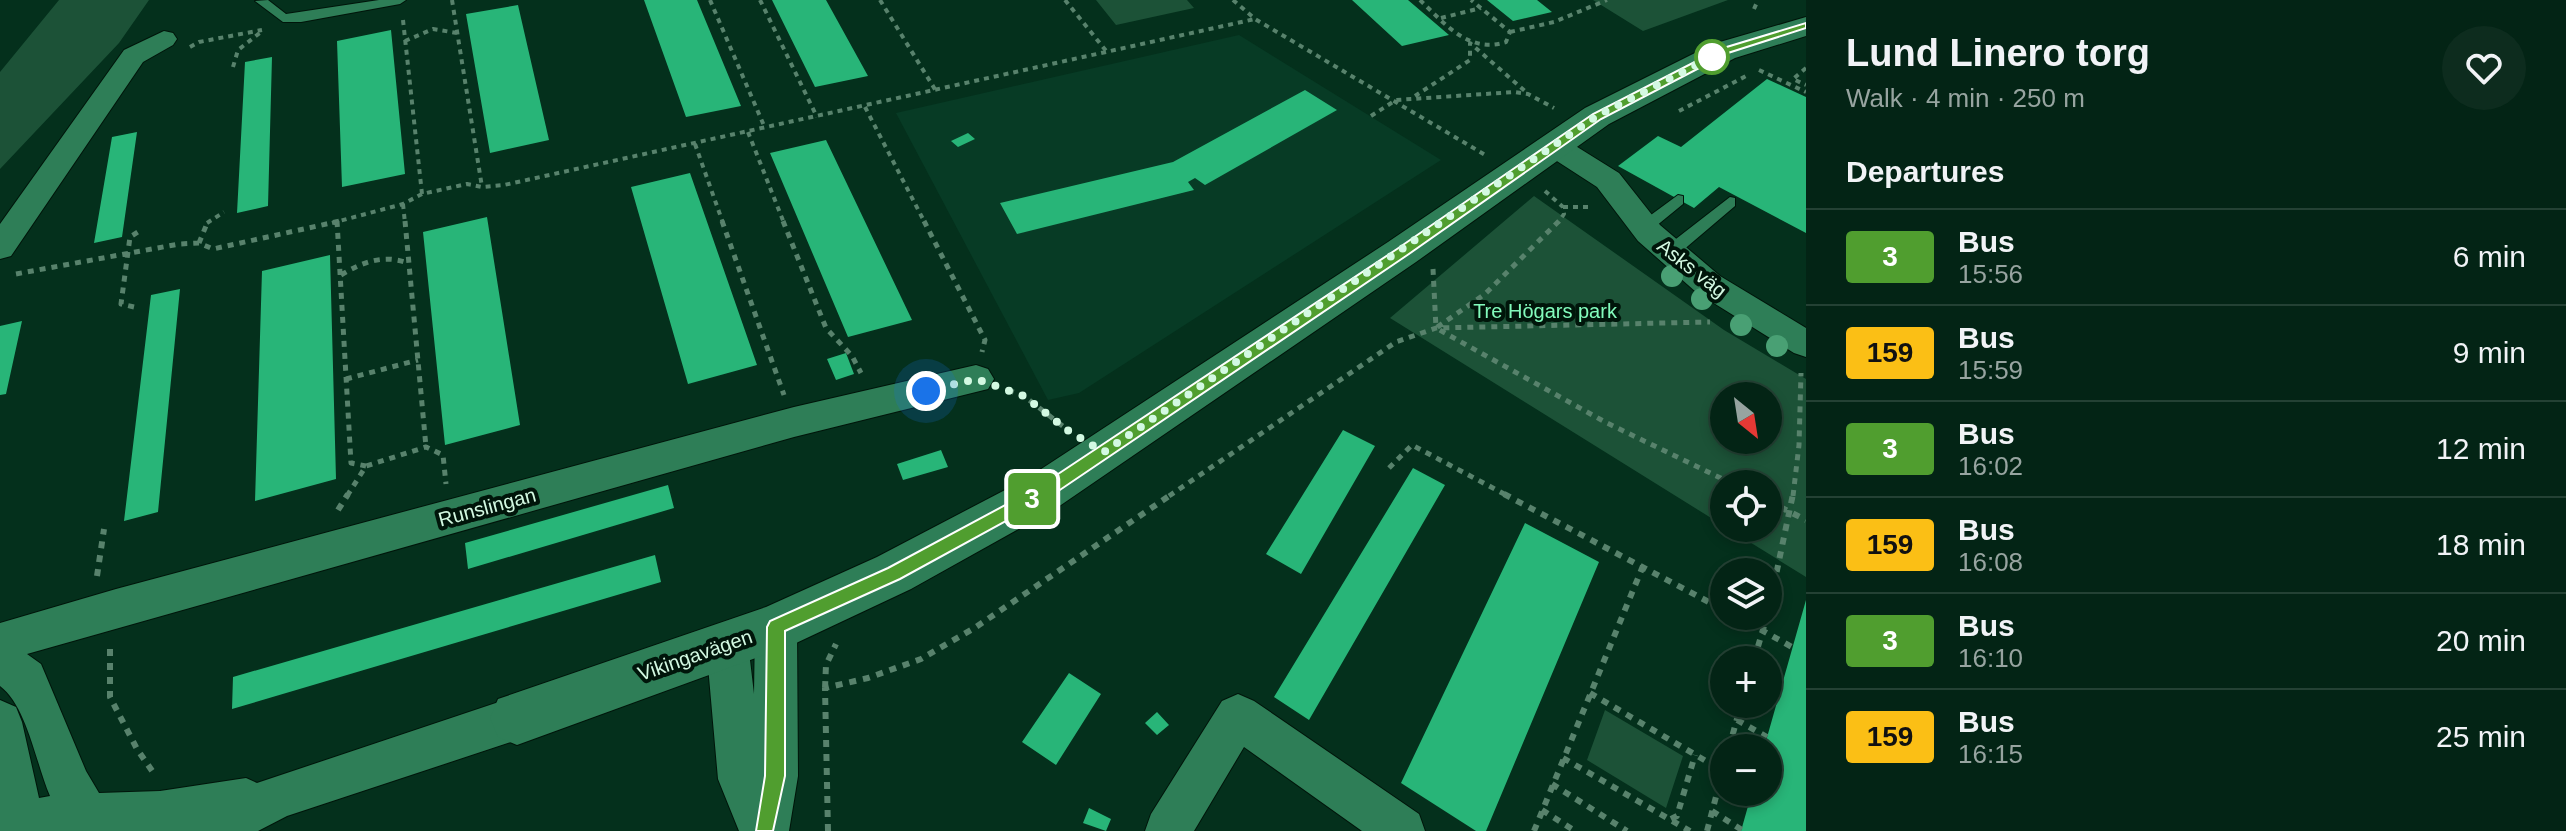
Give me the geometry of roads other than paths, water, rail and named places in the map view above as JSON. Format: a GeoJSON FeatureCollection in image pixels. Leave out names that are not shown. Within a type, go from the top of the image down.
{"type":"FeatureCollection","features":[{"type":"Feature","properties":{"kind":"street"},"geometry":{"type":"LineString","coordinates":[[1772,3],[1806,14]]}},
{"type":"Feature","properties":{"kind":"street","name":"Vikingavägen"},"geometry":{"type":"LineString","coordinates":[[1746,58],[1747,30],[1773,17],[1780,7],[1772,3]]}},
{"type":"Feature","properties":{"kind":"street","name":"Vikingavägen"},"geometry":{"type":"LineString","coordinates":[[208,831],[279,796],[517,718],[776,627],[894,573],[1042,493],[1104,452],[1556,128],[1597,116],[1681,71],[1746,58],[1806,26]]}},
{"type":"Feature","properties":{"kind":"street"},"geometry":{"type":"LineString","coordinates":[[0,248],[133,56],[176,44]]}},
{"type":"Feature","properties":{"kind":"street","name":"Asks väg"},"geometry":{"type":"LineString","coordinates":[[1556,128],[1608,180],[1669,253],[1801,353]]}},
{"type":"Feature","properties":{"kind":"street","name":"Runslingan"},"geometry":{"type":"LineString","coordinates":[[0,643],[116,608],[794,422],[976,379]]}},
{"type":"Feature","properties":{"kind":"street"},"geometry":{"type":"LineString","coordinates":[[764,831],[775,776],[776,627]]}},
{"type":"Feature","properties":{"kind":"street"},"geometry":{"type":"LineString","coordinates":[[727,643],[741,779],[764,831]]}},
{"type":"Feature","properties":{"kind":"street"},"geometry":{"type":"LineString","coordinates":[[0,660],[26,679],[68,785],[87,815]]}},
{"type":"Feature","properties":{"kind":"street"},"geometry":{"type":"LineString","coordinates":[[1168,831],[1238,716],[1402,831]]}},
{"type":"Feature","properties":{"kind":"street"},"geometry":{"type":"LineString","coordinates":[[0,722],[17,830]]}},
{"type":"Feature","properties":{"kind":"street","name":"Vikingavägen"},"geometry":{"type":"LineString","coordinates":[[17,830],[56,817],[87,815],[118,818],[279,796]]}},
{"type":"Feature","properties":{"kind":"lane"},"geometry":{"type":"LineString","coordinates":[[261,1],[283,18],[401,7]]}},
{"type":"Feature","properties":{"kind":"lane"},"geometry":{"type":"LineString","coordinates":[[1645,227],[1678,200]]}},
{"type":"Feature","properties":{"kind":"lane"},"geometry":{"type":"LineString","coordinates":[[1669,253],[1730,202]]}},
{"type":"Feature","properties":{"kind":"park label","name":"Tre Högars park"},"geometry":{"type":"Point","coordinates":[1545,311]}}]}
